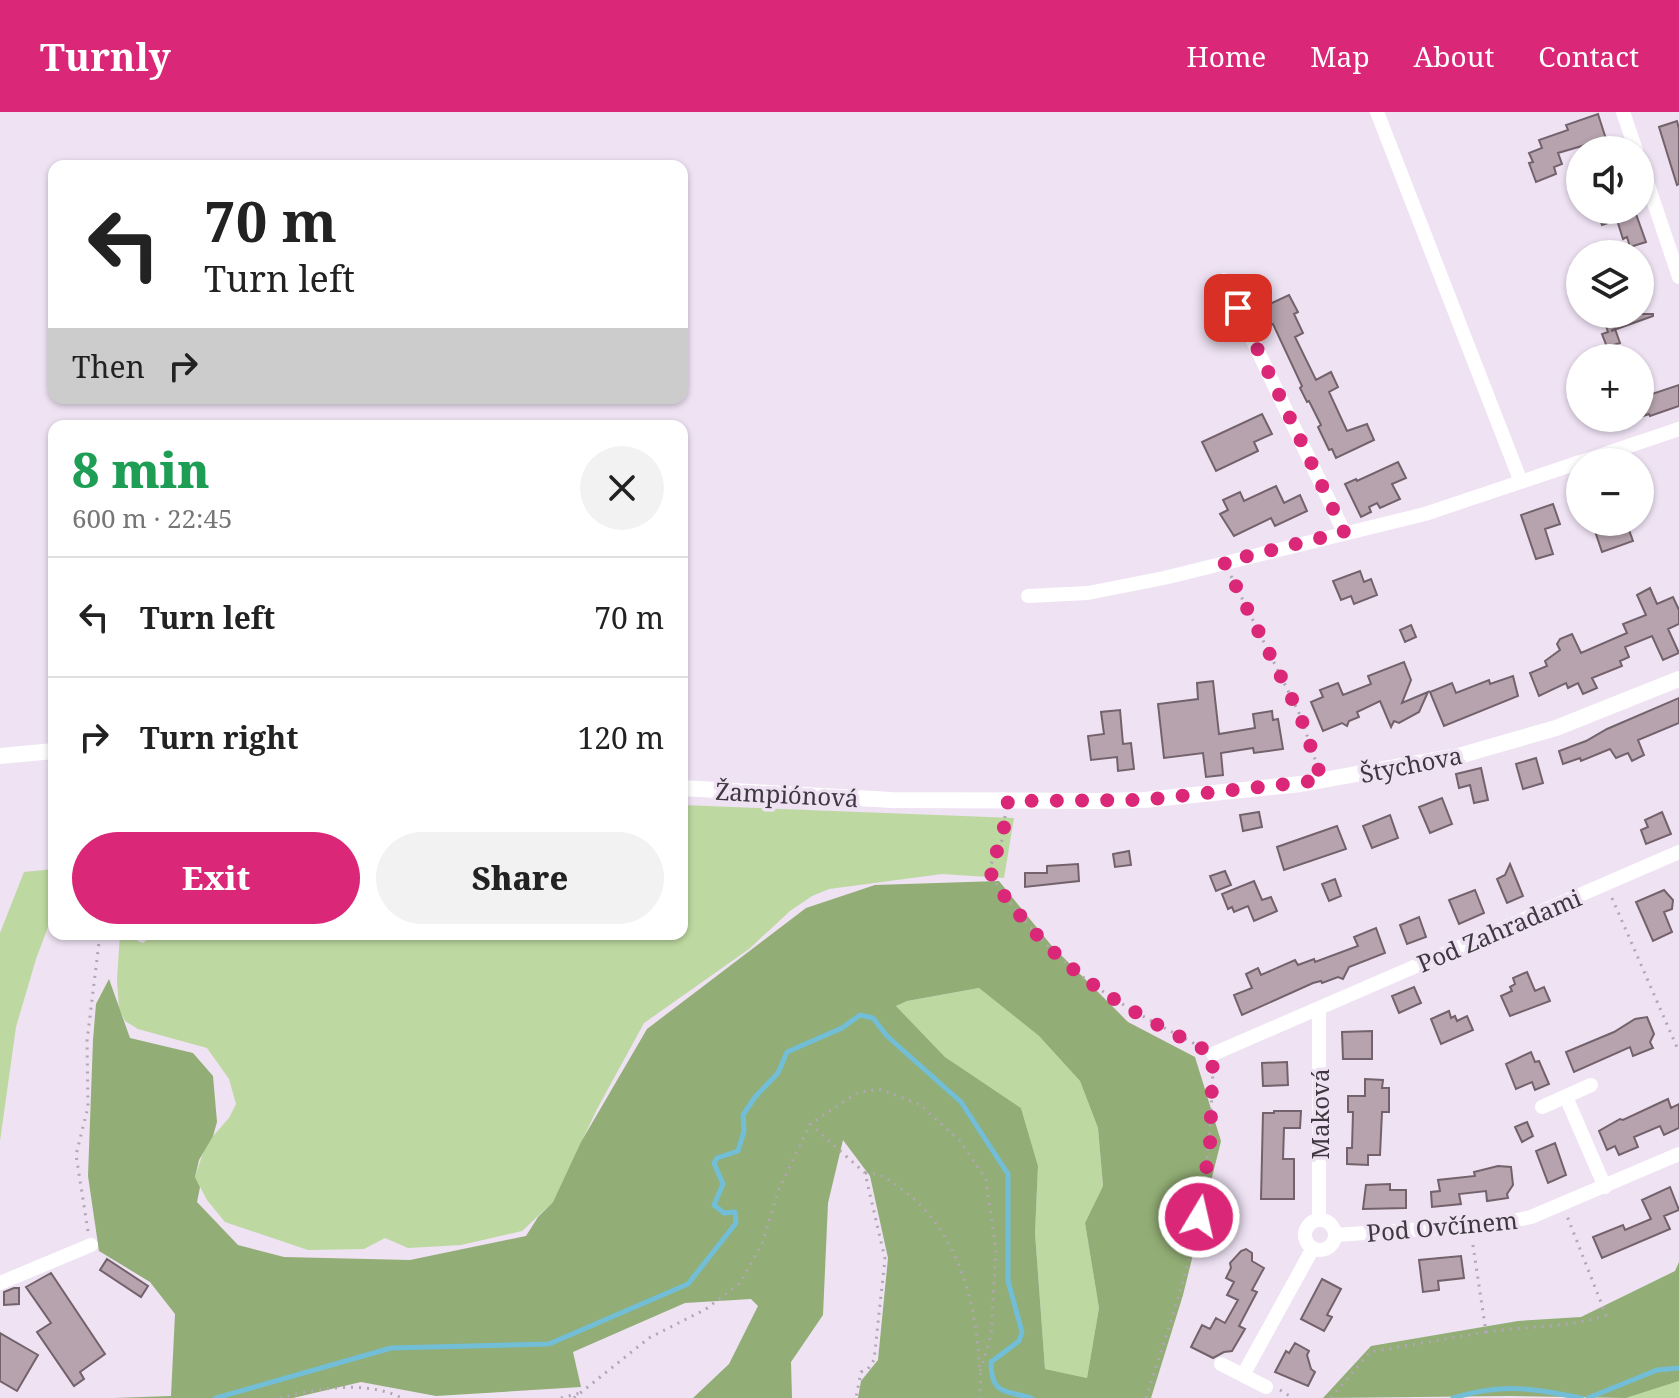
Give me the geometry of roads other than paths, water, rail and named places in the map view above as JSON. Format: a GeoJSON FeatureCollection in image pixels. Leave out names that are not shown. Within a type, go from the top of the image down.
{"type":"FeatureCollection","features":[{"type":"Feature","properties":{"kind":"street"},"geometry":{"type":"LineString","coordinates":[[1377,112],[1521,482]]}},
{"type":"Feature","properties":{"kind":"street"},"geometry":{"type":"LineString","coordinates":[[1623,112],[1631,136]]}},
{"type":"Feature","properties":{"kind":"street"},"geometry":{"type":"LineString","coordinates":[[1654,203],[1679,277]]}},
{"type":"Feature","properties":{"kind":"street"},"geometry":{"type":"LineString","coordinates":[[1224,280],[1344,532]]}},
{"type":"Feature","properties":{"kind":"street"},"geometry":{"type":"LineString","coordinates":[[1622,448],[1679,429]]}},
{"type":"Feature","properties":{"kind":"street"},"geometry":{"type":"LineString","coordinates":[[1028,596],[1088,593],[1425,514],[1566,467]]}},
{"type":"Feature","properties":{"kind":"street","name":"Štychova"},"geometry":{"type":"LineString","coordinates":[[892,800],[1144,800],[1322,780],[1475,751],[1556,728],[1679,679]]}},
{"type":"Feature","properties":{"kind":"street"},"geometry":{"type":"LineString","coordinates":[[0,756],[48,752]]}},
{"type":"Feature","properties":{"kind":"street","name":"Žampiónová"},"geometry":{"type":"LineString","coordinates":[[688,788],[892,800]]}},
{"type":"Feature","properties":{"kind":"street","name":"Pod Zahradami"},"geometry":{"type":"LineString","coordinates":[[1213,1054],[1679,852]]}},
{"type":"Feature","properties":{"kind":"street","name":"Maková"},"geometry":{"type":"LineString","coordinates":[[1243,1375],[1313,1248],[1305,1234],[1308,1226],[1319,1220],[1319,1009]]}},
{"type":"Feature","properties":{"kind":"street"},"geometry":{"type":"LineString","coordinates":[[1542,1107],[1591,1085]]}},
{"type":"Feature","properties":{"kind":"street"},"geometry":{"type":"LineString","coordinates":[[1566,1097],[1605,1187]]}},
{"type":"Feature","properties":{"kind":"street","name":"Pod Ovčínem"},"geometry":{"type":"LineString","coordinates":[[1335,1235],[1531,1217],[1679,1154]]}},
{"type":"Feature","properties":{"kind":"street"},"geometry":{"type":"LineString","coordinates":[[1313,1248],[1321,1250],[1329,1246],[1335,1235],[1330,1224],[1319,1220]]}},
{"type":"Feature","properties":{"kind":"street"},"geometry":{"type":"LineString","coordinates":[[0,1283],[91,1245]]}},
{"type":"Feature","properties":{"kind":"street"},"geometry":{"type":"LineString","coordinates":[[1221,1364],[1266,1387]]}},
{"type":"Feature","properties":{"kind":"waterway"},"geometry":{"type":"LineString","coordinates":[[216,1398],[391,1348],[549,1344],[688,1284],[736,1223],[735,1212],[724,1213],[714,1205],[723,1184],[714,1163],[717,1158],[738,1151],[744,1131],[743,1115],[778,1073],[787,1052],[842,1028],[860,1015],[873,1018],[887,1036],[961,1102],[1008,1174],[1008,1281],[1022,1332],[1019,1341],[991,1362],[992,1373],[1002,1390],[1031,1398]]}},
{"type":"Feature","properties":{"kind":"waterway"},"geometry":{"type":"LineString","coordinates":[[1588,1398],[1657,1370],[1679,1368]]}},
{"type":"Feature","properties":{"kind":"waterway"},"geometry":{"type":"LineString","coordinates":[[1453,1398],[1502,1389],[1581,1398]]}}]}
